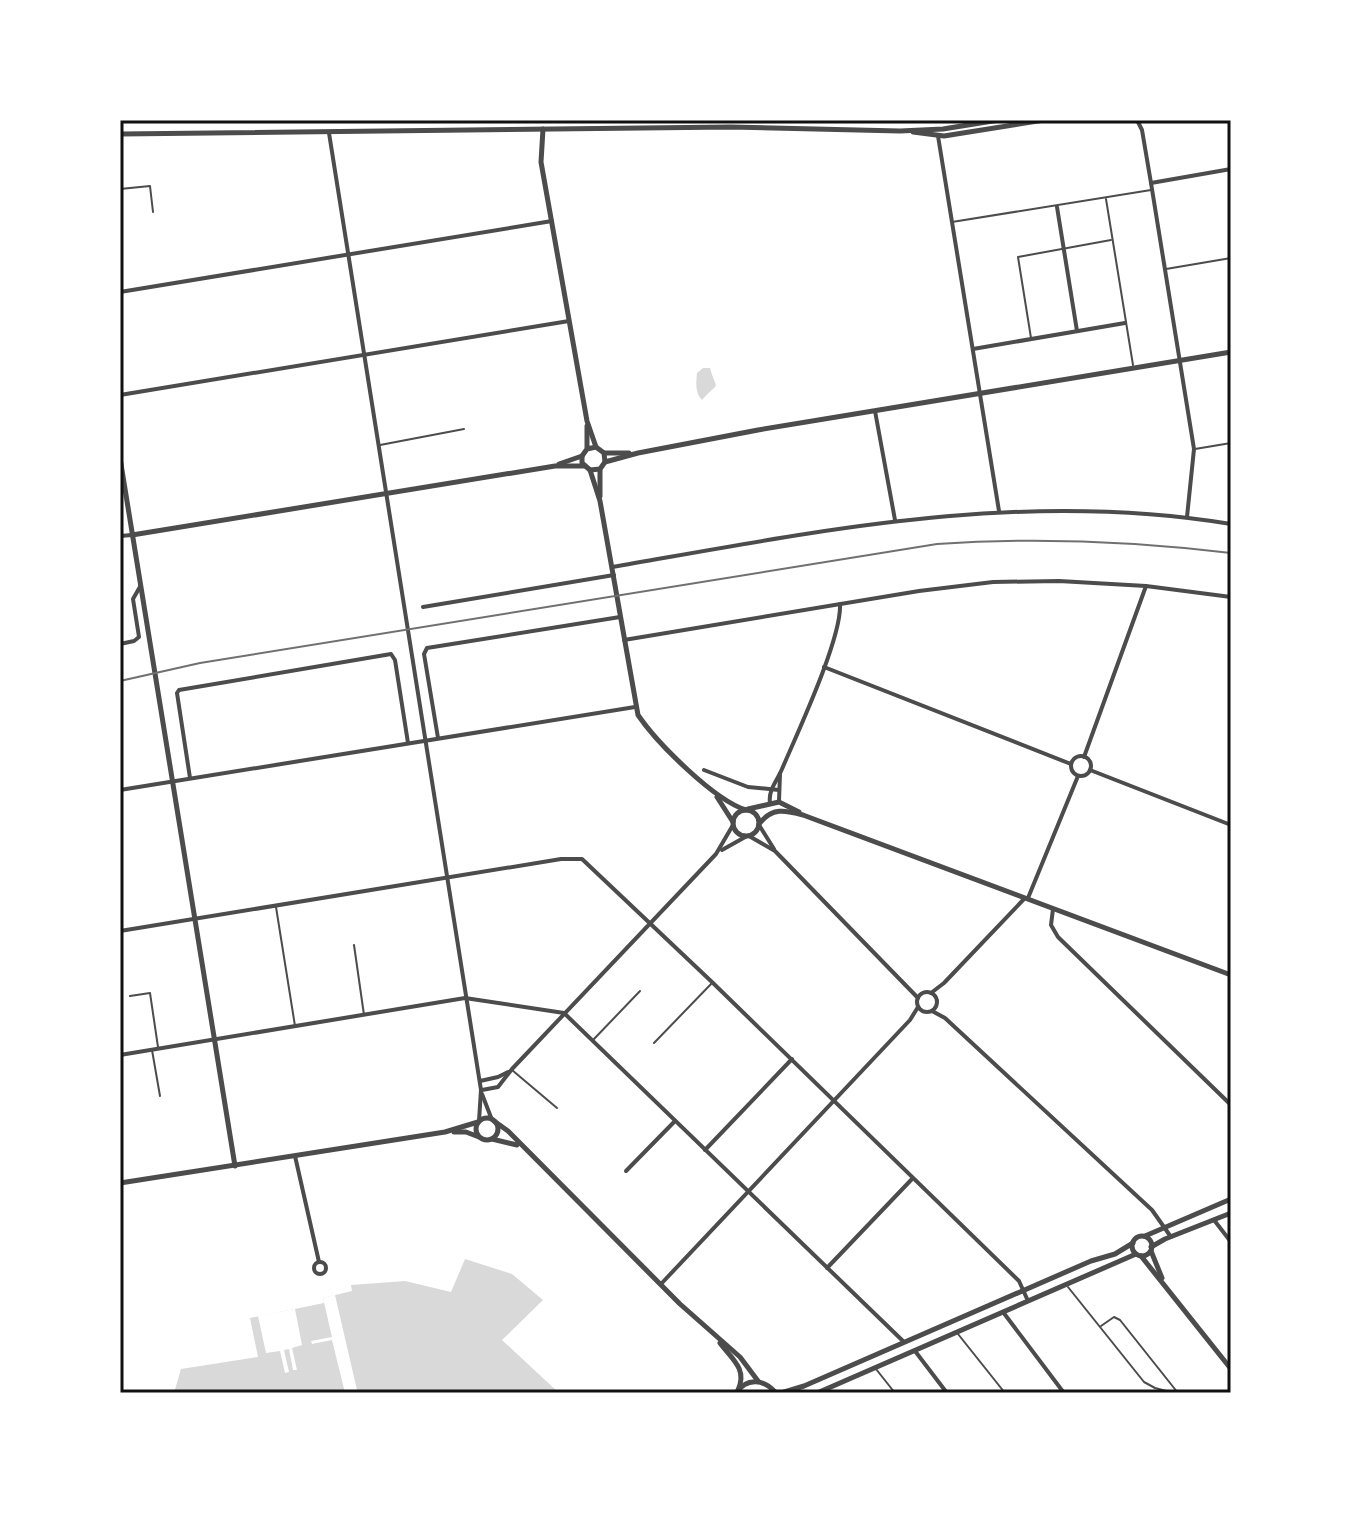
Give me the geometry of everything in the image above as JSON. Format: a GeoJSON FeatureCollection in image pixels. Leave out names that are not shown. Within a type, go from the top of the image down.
{"type":"FeatureCollection","features":[{"type":"Feature","properties":{"kind":"street"},"geometry":{"type":"LineString","coordinates":[[937,132],[999,120]]}},
{"type":"Feature","properties":{"kind":"street"},"geometry":{"type":"LineString","coordinates":[[120,134],[788,127],[937,132],[1044,120]]}},
{"type":"Feature","properties":{"kind":"street"},"geometry":{"type":"LineString","coordinates":[[1140,120],[1194,449],[1187,517]]}},
{"type":"Feature","properties":{"kind":"street"},"geometry":{"type":"LineString","coordinates":[[543,129],[541,162],[587,421],[587,449],[582,456],[555,466]]}},
{"type":"Feature","properties":{"kind":"street"},"geometry":{"type":"LineString","coordinates":[[937,132],[999,511]]}},
{"type":"Feature","properties":{"kind":"street"},"geometry":{"type":"LineString","coordinates":[[329,133],[480,1081],[476,1131],[480,1138]]}},
{"type":"Feature","properties":{"kind":"street"},"geometry":{"type":"LineString","coordinates":[[1151,183],[1231,169]]}},
{"type":"Feature","properties":{"kind":"street"},"geometry":{"type":"LineString","coordinates":[[1057,207],[1077,331]]}},
{"type":"Feature","properties":{"kind":"street"},"geometry":{"type":"LineString","coordinates":[[120,292],[552,221]]}},
{"type":"Feature","properties":{"kind":"street"},"geometry":{"type":"LineString","coordinates":[[120,395],[571,321]]}},
{"type":"Feature","properties":{"kind":"street"},"geometry":{"type":"LineString","coordinates":[[973,349],[1125,323]]}},
{"type":"Feature","properties":{"kind":"street"},"geometry":{"type":"LineString","coordinates":[[600,501],[600,469],[605,462],[638,453],[1231,352]]}},
{"type":"Feature","properties":{"kind":"street"},"geometry":{"type":"LineString","coordinates":[[875,411],[895,520]]}},
{"type":"Feature","properties":{"kind":"street"},"geometry":{"type":"LineString","coordinates":[[587,421],[596,447],[604,453],[638,453]]}},
{"type":"Feature","properties":{"kind":"street"},"geometry":{"type":"LineString","coordinates":[[587,449],[596,447]]}},
{"type":"Feature","properties":{"kind":"street"},"geometry":{"type":"LineString","coordinates":[[604,453],[605,462]]}},
{"type":"Feature","properties":{"kind":"street"},"geometry":{"type":"LineString","coordinates":[[582,456],[584,466]]}},
{"type":"Feature","properties":{"kind":"street"},"geometry":{"type":"LineString","coordinates":[[120,458],[235,1166]]}},
{"type":"Feature","properties":{"kind":"street"},"geometry":{"type":"LineString","coordinates":[[120,536],[555,466],[584,466],[590,470],[600,501],[639,718],[714,792],[733,805],[755,813],[775,851],[920,996],[921,1009]]}},
{"type":"Feature","properties":{"kind":"street"},"geometry":{"type":"LineString","coordinates":[[590,470],[600,469]]}},
{"type":"Feature","properties":{"kind":"street"},"geometry":{"type":"LineString","coordinates":[[612,567],[895,520],[999,511],[1063,509],[1187,517],[1231,524]]}},
{"type":"Feature","properties":{"kind":"street"},"geometry":{"type":"LineString","coordinates":[[423,607],[614,575]]}},
{"type":"Feature","properties":{"kind":"street"},"geometry":{"type":"LineString","coordinates":[[624,640],[919,591],[993,582],[1059,581],[1146,586],[1231,597]]}},
{"type":"Feature","properties":{"kind":"street"},"geometry":{"type":"LineString","coordinates":[[120,644],[139,637],[133,599],[141,585]]}},
{"type":"Feature","properties":{"kind":"street"},"geometry":{"type":"LineString","coordinates":[[1084,757],[1146,586]]}},
{"type":"Feature","properties":{"kind":"street"},"geometry":{"type":"LineString","coordinates":[[776,811],[770,803],[771,789],[824,667],[841,616],[840,604]]}},
{"type":"Feature","properties":{"kind":"street"},"geometry":{"type":"LineString","coordinates":[[438,738],[424,654],[426,648],[620,617]]}},
{"type":"Feature","properties":{"kind":"street"},"geometry":{"type":"LineString","coordinates":[[190,778],[179,690],[389,654],[395,660],[408,743]]}},
{"type":"Feature","properties":{"kind":"street"},"geometry":{"type":"LineString","coordinates":[[824,667],[1071,764]]}},
{"type":"Feature","properties":{"kind":"street"},"geometry":{"type":"LineString","coordinates":[[120,790],[635,707]]}},
{"type":"Feature","properties":{"kind":"street"},"geometry":{"type":"LineString","coordinates":[[1084,757],[1090,763],[1090,770],[1078,776],[1072,771],[1071,764],[1076,758],[1084,757]]}},
{"type":"Feature","properties":{"kind":"street"},"geometry":{"type":"LineString","coordinates":[[704,770],[748,787],[779,790]]}},
{"type":"Feature","properties":{"kind":"street"},"geometry":{"type":"LineString","coordinates":[[1090,770],[1231,825]]}},
{"type":"Feature","properties":{"kind":"street"},"geometry":{"type":"LineString","coordinates":[[776,811],[781,772]]}},
{"type":"Feature","properties":{"kind":"street"},"geometry":{"type":"LineString","coordinates":[[920,996],[931,993],[944,983],[1026,900],[1078,776]]}},
{"type":"Feature","properties":{"kind":"street"},"geometry":{"type":"LineString","coordinates":[[714,792],[737,832],[775,851]]}},
{"type":"Feature","properties":{"kind":"street"},"geometry":{"type":"LineString","coordinates":[[481,1091],[498,1087],[716,854],[737,814],[770,803],[779,802],[803,815],[1231,975]]}},
{"type":"Feature","properties":{"kind":"street"},"geometry":{"type":"LineString","coordinates":[[716,854],[755,832],[765,816],[776,811],[803,815]]}},
{"type":"Feature","properties":{"kind":"street"},"geometry":{"type":"LineString","coordinates":[[120,931],[576,857],[606,880],[1019,1281],[1028,1301]]}},
{"type":"Feature","properties":{"kind":"street"},"geometry":{"type":"LineString","coordinates":[[1053,909],[1051,925],[1058,937],[1231,1105]]}},
{"type":"Feature","properties":{"kind":"street"},"geometry":{"type":"LineString","coordinates":[[934,1009],[944,983]]}},
{"type":"Feature","properties":{"kind":"street"},"geometry":{"type":"LineString","coordinates":[[931,993],[937,998]]}},
{"type":"Feature","properties":{"kind":"street"},"geometry":{"type":"LineString","coordinates":[[120,1055],[465,998],[564,1013],[904,1342]]}},
{"type":"Feature","properties":{"kind":"street"},"geometry":{"type":"LineString","coordinates":[[661,1284],[921,1009],[934,1009],[945,1018],[1152,1210],[1171,1237]]}},
{"type":"Feature","properties":{"kind":"street"},"geometry":{"type":"LineString","coordinates":[[705,1150],[792,1059]]}},
{"type":"Feature","properties":{"kind":"street"},"geometry":{"type":"LineString","coordinates":[[480,1081],[498,1077],[512,1069]]}},
{"type":"Feature","properties":{"kind":"street"},"geometry":{"type":"LineString","coordinates":[[481,1091],[497,1132],[489,1140]]}},
{"type":"Feature","properties":{"kind":"street"},"geometry":{"type":"LineString","coordinates":[[120,1183],[445,1132],[486,1118],[493,1120],[718,1340],[740,1357],[758,1381],[778,1392],[804,1386],[1091,1261],[1115,1254],[1137,1237],[1166,1228],[1231,1199]]}},
{"type":"Feature","properties":{"kind":"street"},"geometry":{"type":"LineString","coordinates":[[626,1171],[675,1121]]}},
{"type":"Feature","properties":{"kind":"street"},"geometry":{"type":"LineString","coordinates":[[445,1132],[466,1132],[489,1140],[507,1140],[524,1150]]}},
{"type":"Feature","properties":{"kind":"street"},"geometry":{"type":"LineString","coordinates":[[295,1156],[319,1262]]}},
{"type":"Feature","properties":{"kind":"street"},"geometry":{"type":"LineString","coordinates":[[827,1268],[912,1179]]}},
{"type":"Feature","properties":{"kind":"street"},"geometry":{"type":"LineString","coordinates":[[817,1393],[1231,1213]]}},
{"type":"Feature","properties":{"kind":"street"},"geometry":{"type":"LineString","coordinates":[[1214,1220],[1231,1242]]}},
{"type":"Feature","properties":{"kind":"street"},"geometry":{"type":"LineString","coordinates":[[1145,1236],[1150,1241],[1162,1279]]}},
{"type":"Feature","properties":{"kind":"street"},"geometry":{"type":"LineString","coordinates":[[1133,1243],[1139,1255],[1162,1279],[1231,1369]]}},
{"type":"Feature","properties":{"kind":"street"},"geometry":{"type":"LineString","coordinates":[[1003,1312],[1064,1393]]}},
{"type":"Feature","properties":{"kind":"street"},"geometry":{"type":"LineString","coordinates":[[718,1340],[741,1371],[742,1381],[737,1391]]}},
{"type":"Feature","properties":{"kind":"street"},"geometry":{"type":"LineString","coordinates":[[915,1351],[947,1393]]}},
{"type":"Feature","properties":{"kind":"street"},"geometry":{"type":"LineString","coordinates":[[737,1391],[746,1383],[758,1381]]}},
{"type":"Feature","properties":{"kind":"lane"},"geometry":{"type":"LineString","coordinates":[[120,189],[150,186],[153,212]]}},
{"type":"Feature","properties":{"kind":"lane"},"geometry":{"type":"LineString","coordinates":[[951,222],[1152,190]]}},
{"type":"Feature","properties":{"kind":"lane"},"geometry":{"type":"LineString","coordinates":[[1106,198],[1134,369]]}},
{"type":"Feature","properties":{"kind":"lane"},"geometry":{"type":"LineString","coordinates":[[1031,339],[1018,257],[1111,240]]}},
{"type":"Feature","properties":{"kind":"lane"},"geometry":{"type":"LineString","coordinates":[[1165,269],[1231,258]]}},
{"type":"Feature","properties":{"kind":"lane"},"geometry":{"type":"LineString","coordinates":[[379,445],[464,429]]}},
{"type":"Feature","properties":{"kind":"lane"},"geometry":{"type":"LineString","coordinates":[[1194,449],[1231,443]]}},
{"type":"Feature","properties":{"kind":"lane"},"geometry":{"type":"LineString","coordinates":[[276,905],[295,1026]]}},
{"type":"Feature","properties":{"kind":"lane"},"geometry":{"type":"LineString","coordinates":[[354,945],[364,1015]]}},
{"type":"Feature","properties":{"kind":"lane"},"geometry":{"type":"LineString","coordinates":[[654,1043],[713,983]]}},
{"type":"Feature","properties":{"kind":"lane"},"geometry":{"type":"LineString","coordinates":[[593,1041],[640,991]]}},
{"type":"Feature","properties":{"kind":"lane"},"geometry":{"type":"LineString","coordinates":[[130,996],[150,993],[160,1096]]}},
{"type":"Feature","properties":{"kind":"lane"},"geometry":{"type":"LineString","coordinates":[[512,1069],[557,1108]]}},
{"type":"Feature","properties":{"kind":"lane"},"geometry":{"type":"LineString","coordinates":[[1067,1284],[1144,1382],[1174,1393]]}},
{"type":"Feature","properties":{"kind":"lane"},"geometry":{"type":"LineString","coordinates":[[1100,1327],[1114,1317],[1119,1319],[1178,1393]]}},
{"type":"Feature","properties":{"kind":"lane"},"geometry":{"type":"LineString","coordinates":[[957,1333],[1005,1393]]}},
{"type":"Feature","properties":{"kind":"lane"},"geometry":{"type":"LineString","coordinates":[[875,1368],[895,1393]]}},
{"type":"Feature","properties":{"kind":"shaded area"},"geometry":{"type":"Polygon","coordinates":[[[703,368],[710,368],[716,386],[702,400],[696,380],[697,373],[703,368]]]}},
{"type":"Feature","properties":{"kind":"shaded area"},"geometry":{"type":"Polygon","coordinates":[[[465,1259],[512,1274],[543,1300],[502,1340],[559,1393],[174,1393],[181,1369],[258,1357],[250,1318],[324,1303],[323,1298],[352,1291],[351,1285],[405,1281],[451,1292],[465,1259]]]}},
{"type":"Feature","properties":{"kind":"pier"},"geometry":{"type":"Polygon","coordinates":[[[335,1295],[357,1390],[353,1393],[345,1393],[332,1340],[312,1344],[311,1341],[332,1337],[323,1298],[335,1295]]]}},
{"type":"Feature","properties":{"kind":"pier"},"geometry":{"type":"Polygon","coordinates":[[[295,1309],[302,1345],[292,1348],[297,1370],[293,1370],[289,1349],[284,1350],[289,1372],[285,1373],[280,1351],[266,1353],[258,1316],[295,1309]]]}},
{"type":"Feature","properties":{"kind":"railway"},"geometry":{"type":"LineString","coordinates":[[120,681],[200,663],[937,544],[1084,541],[1231,553]]}}]}
